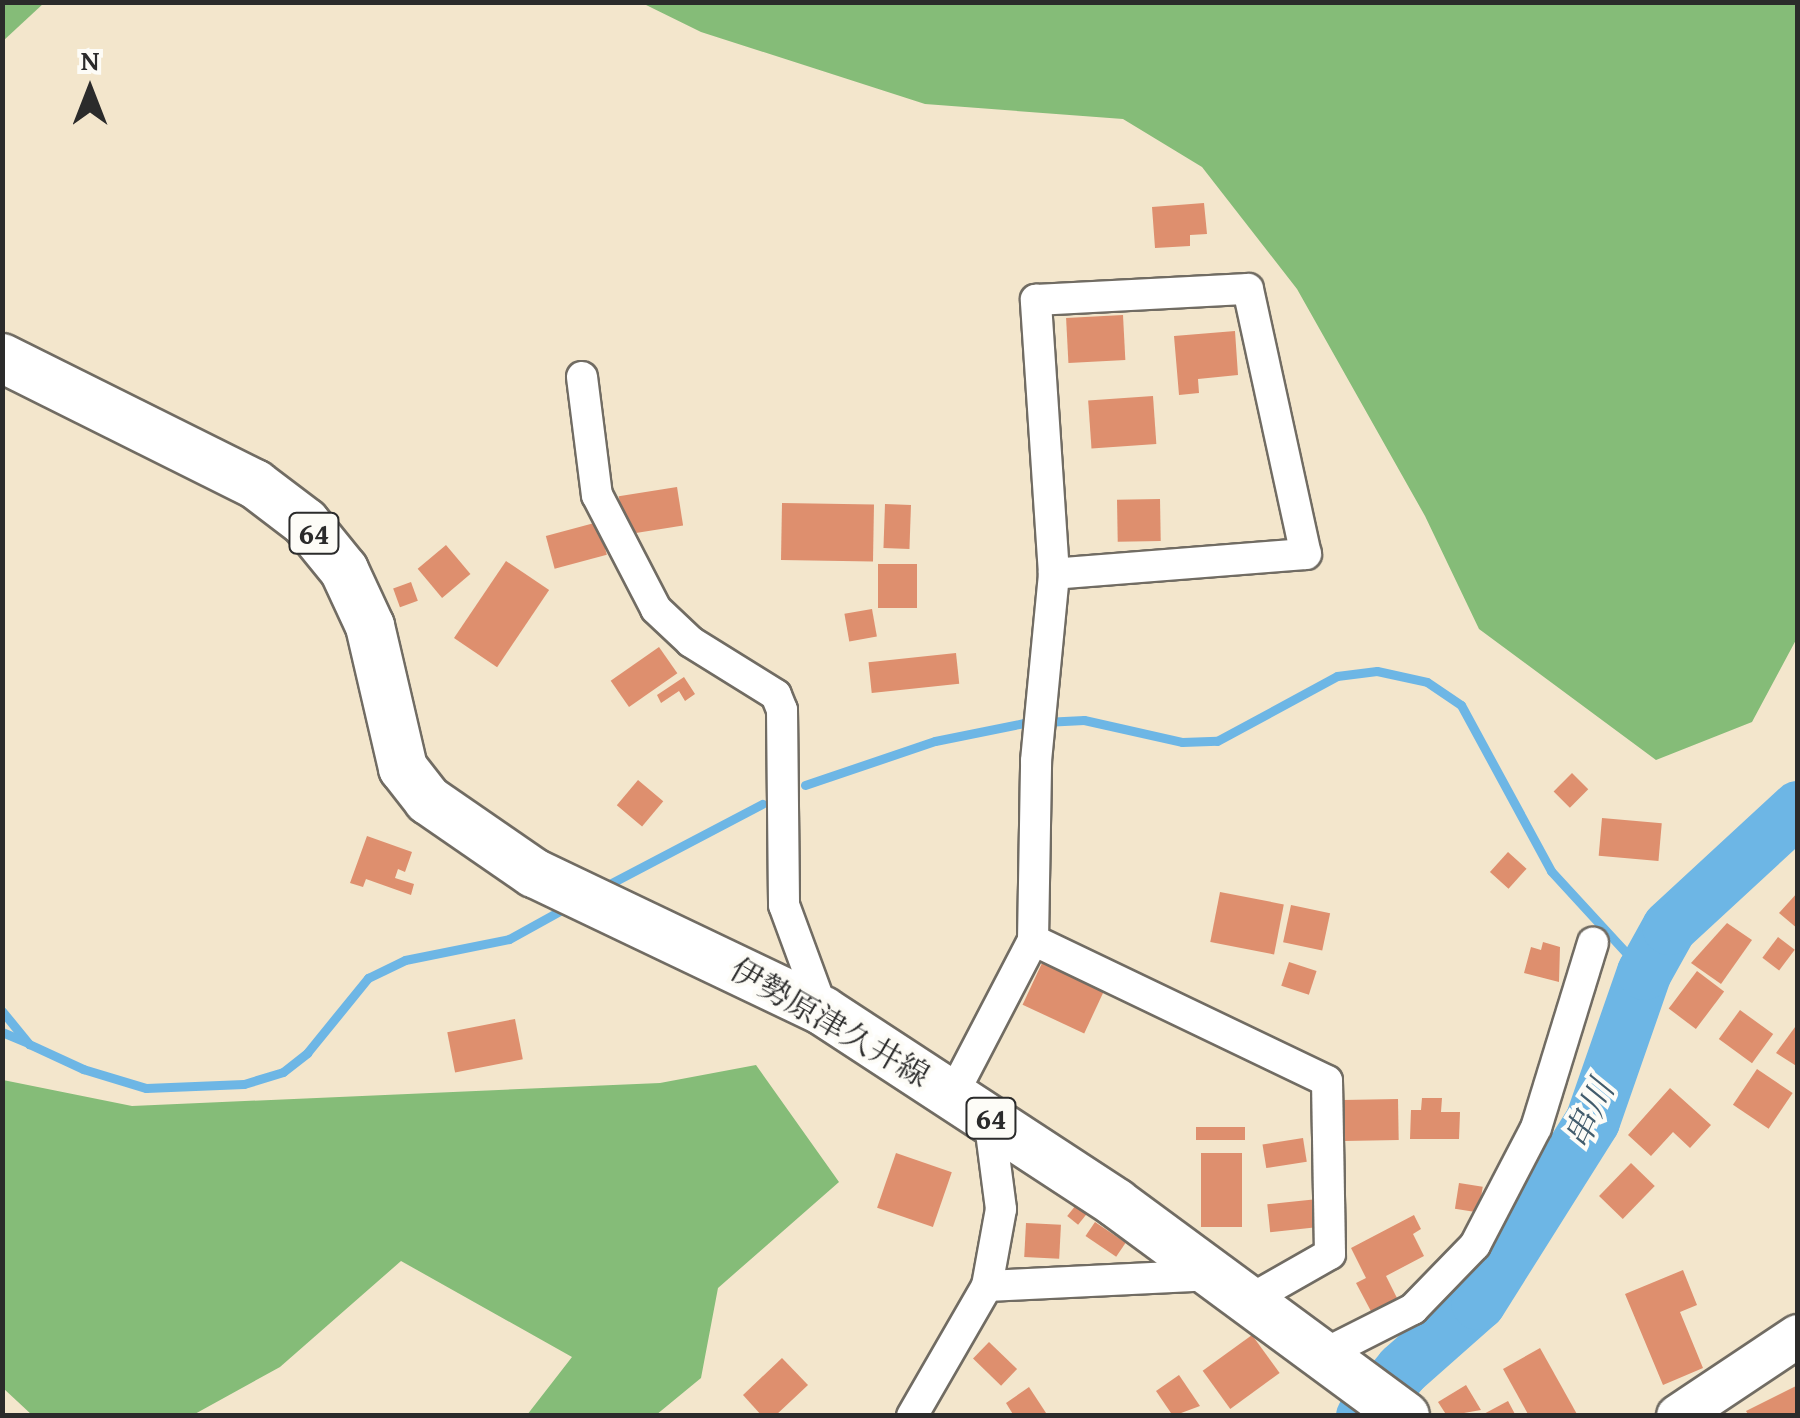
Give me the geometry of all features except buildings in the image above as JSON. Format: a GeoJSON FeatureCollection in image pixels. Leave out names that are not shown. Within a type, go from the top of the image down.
{"type":"FeatureCollection","features":[{"type":"Feature","properties":{"kind":"main road","name":"伊勢原津久井線"},"geometry":{"type":"LineString","coordinates":[[2,358],[256,484],[306,522],[344,570],[370,626],[404,768],[428,800],[534,873],[823,1012],[972,1106],[1235,1287],[1399,1411]]}},
{"type":"Feature","properties":{"kind":"main road"},"geometry":{"type":"LineString","coordinates":[[1678,1416],[1798,1336]]}},
{"type":"Feature","properties":{"kind":"street"},"geometry":{"type":"LineString","coordinates":[[912,1416],[987,1286],[1001,1209],[972,1106],[1033,940],[1036,762],[1054,574],[1036,300],[1248,289],[1306,554],[1054,574]]}},
{"type":"Feature","properties":{"kind":"street"},"geometry":{"type":"LineString","coordinates":[[582,378],[597,495],[656,609],[691,642],[776,695],[782,710],[784,905],[823,1012]]}},
{"type":"Feature","properties":{"kind":"street"},"geometry":{"type":"LineString","coordinates":[[987,1286],[1235,1287],[1330,1254],[1328,1081],[1033,940]]}},
{"type":"Feature","properties":{"kind":"street"},"geometry":{"type":"LineString","coordinates":[[1331,1360],[1413,1309],[1475,1246],[1536,1128],[1593,943]]}},
{"type":"Feature","properties":{"kind":"green space"},"geometry":{"type":"Polygon","coordinates":[[[3,2],[44,2],[44,3],[3,41],[3,2]]]}},
{"type":"Feature","properties":{"kind":"green space"},"geometry":{"type":"Polygon","coordinates":[[[642,3],[1797,3],[1797,638],[1752,722],[1656,760],[1479,629],[1425,516],[1297,289],[1202,167],[1123,119],[925,104],[701,32],[642,3]]]}},
{"type":"Feature","properties":{"kind":"green space"},"geometry":{"type":"Polygon","coordinates":[[[756,1065],[839,1182],[718,1288],[701,1378],[656,1415],[527,1415],[572,1357],[401,1261],[280,1367],[193,1415],[32,1415],[3,1388],[3,1080],[132,1106],[660,1083],[756,1065]]]}},
{"type":"Feature","properties":{"kind":"waterway"},"geometry":{"type":"LineString","coordinates":[[805,785],[935,741],[1024,723],[1084,720],[1182,742],[1217,741],[1337,676],[1377,671],[1427,682],[1461,705],[1551,871],[1644,972]]}},
{"type":"Feature","properties":{"kind":"waterway"},"geometry":{"type":"LineString","coordinates":[[602,888],[762,804]]}},
{"type":"Feature","properties":{"kind":"waterway","name":"串川"},"geometry":{"type":"LineString","coordinates":[[1363,1416],[1402,1369],[1478,1302],[1592,1121],[1644,972],[1669,927],[1798,808]]}},
{"type":"Feature","properties":{"kind":"waterway"},"geometry":{"type":"LineString","coordinates":[[2,1011],[29,1044],[83,1069],[146,1088],[244,1084],[283,1072],[307,1053],[368,978],[405,960],[509,939],[567,907]]}},
{"type":"Feature","properties":{"kind":"waterway"},"geometry":{"type":"LineString","coordinates":[[2,1032],[28,1043]]}}]}
